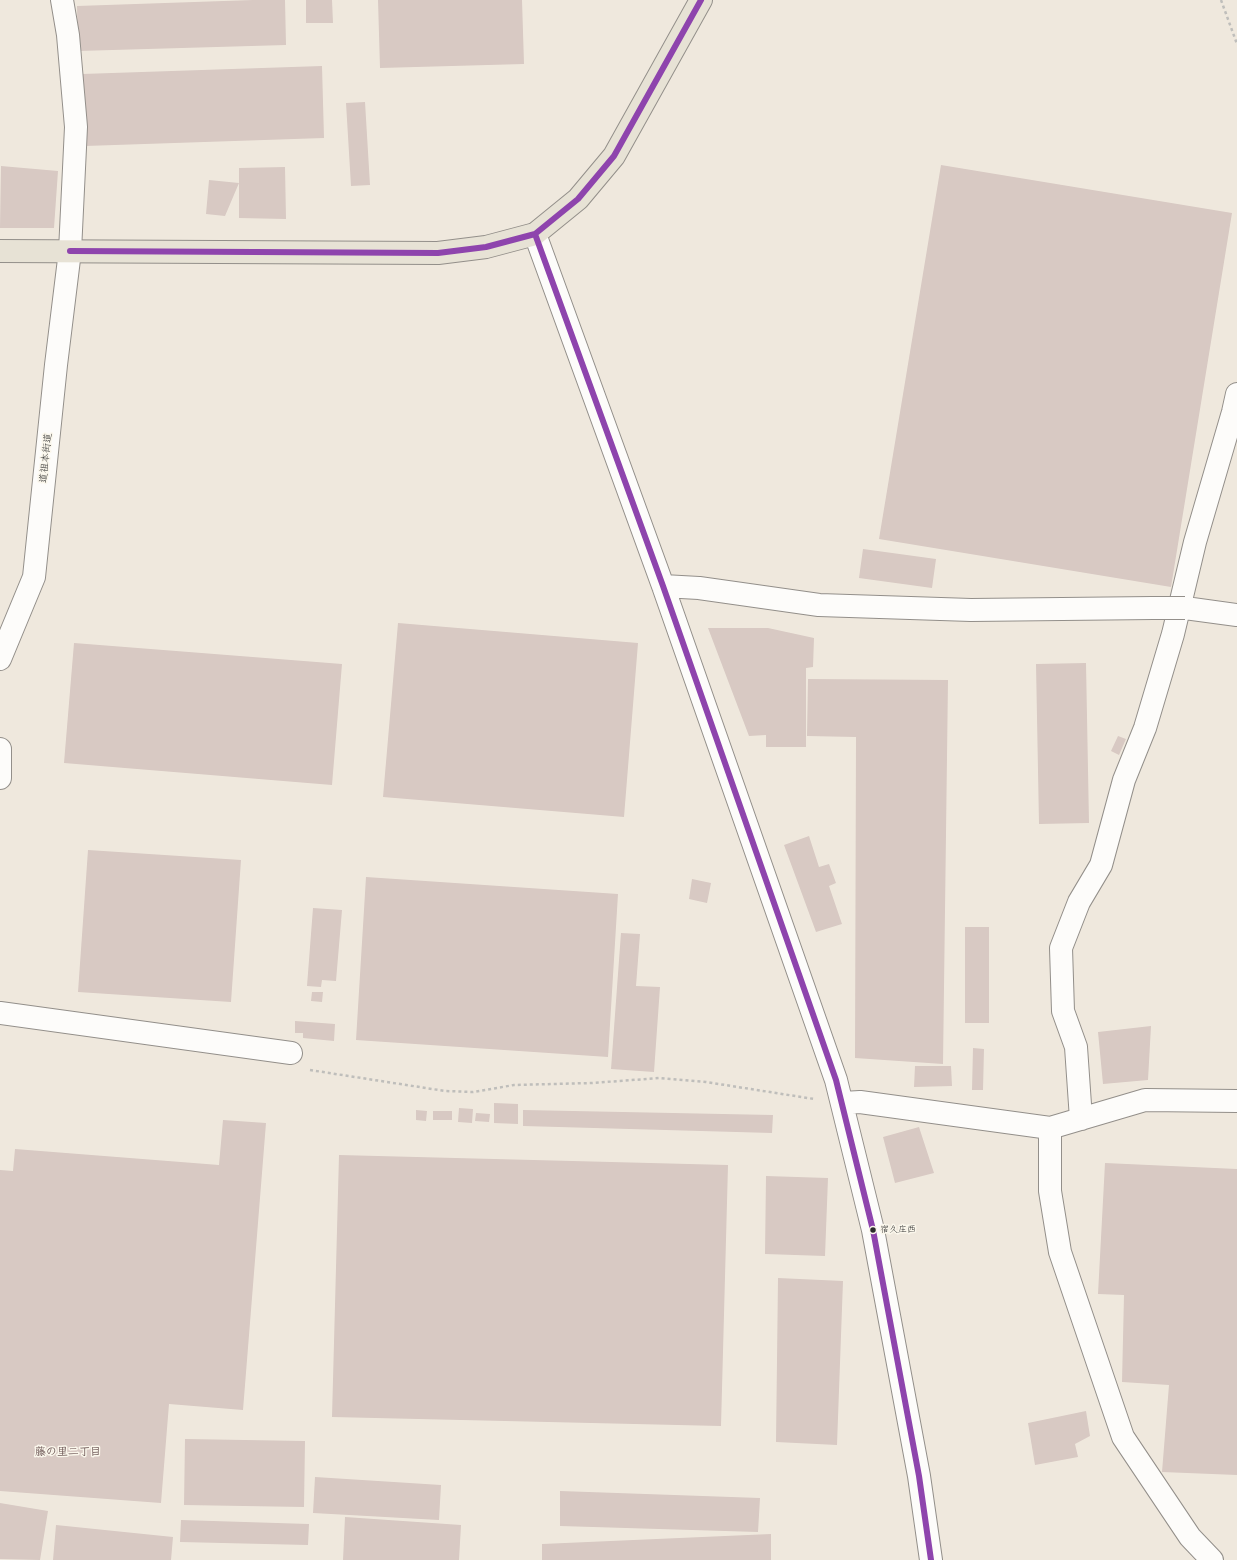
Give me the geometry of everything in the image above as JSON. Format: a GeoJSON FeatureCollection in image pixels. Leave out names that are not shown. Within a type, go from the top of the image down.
{"type":"FeatureCollection","features":[{"type":"Feature","properties":{"kind":"main road"},"geometry":{"type":"LineString","coordinates":[[0,251],[438,253],[486,247],[535,234],[578,199],[614,156],[701,0]]}},
{"type":"Feature","properties":{"kind":"street","name":"道祖本街道"},"geometry":{"type":"LineString","coordinates":[[0,659],[34,577],[56,365],[70,251],[76,127],[68,35],[62,0]]}},
{"type":"Feature","properties":{"kind":"street"},"geometry":{"type":"LineString","coordinates":[[535,234],[663,586],[834,1072],[843,1103],[873,1230],[918,1476],[931,1560]]}},
{"type":"Feature","properties":{"kind":"street"},"geometry":{"type":"LineString","coordinates":[[1081,1119],[1076,1047],[1063,1011],[1061,948],[1079,902],[1101,865],[1124,780],[1145,728],[1173,634],[1195,542],[1237,394]]}},
{"type":"Feature","properties":{"kind":"street"},"geometry":{"type":"LineString","coordinates":[[663,586],[699,588],[819,605],[972,610],[1185,608],[1237,615]]}},
{"type":"Feature","properties":{"kind":"street"},"geometry":{"type":"LineString","coordinates":[[0,749],[0,778]]}},
{"type":"Feature","properties":{"kind":"street"},"geometry":{"type":"LineString","coordinates":[[0,1013],[291,1053]]}},
{"type":"Feature","properties":{"kind":"street"},"geometry":{"type":"LineString","coordinates":[[843,1103],[860,1102],[1050,1128],[1144,1100],[1237,1101]]}},
{"type":"Feature","properties":{"kind":"street"},"geometry":{"type":"LineString","coordinates":[[1050,1128],[1050,1191],[1060,1252],[1123,1437],[1190,1537],[1212,1560]]}},
{"type":"Feature","properties":{"kind":"path"},"geometry":{"type":"LineString","coordinates":[[1221,0],[1237,44]]}},
{"type":"Feature","properties":{"kind":"path"},"geometry":{"type":"LineString","coordinates":[[291,1053],[295,1067],[445,1091],[473,1092],[514,1085],[592,1083],[660,1078],[706,1082],[843,1103]]}},
{"type":"Feature","properties":{"kind":"building"},"geometry":{"type":"Polygon","coordinates":[[[285,0],[286,45],[78,51],[77,6],[285,0]]]}},
{"type":"Feature","properties":{"kind":"building"},"geometry":{"type":"Polygon","coordinates":[[[306,0],[332,0],[333,23],[306,23],[306,0]]]}},
{"type":"Feature","properties":{"kind":"building"},"geometry":{"type":"Polygon","coordinates":[[[378,0],[522,0],[524,64],[380,68],[378,0]]]}},
{"type":"Feature","properties":{"kind":"building"},"geometry":{"type":"Polygon","coordinates":[[[322,66],[324,138],[85,146],[82,74],[322,66]]]}},
{"type":"Feature","properties":{"kind":"building"},"geometry":{"type":"Polygon","coordinates":[[[365,102],[370,185],[351,186],[346,103],[365,102]]]}},
{"type":"Feature","properties":{"kind":"building"},"geometry":{"type":"Polygon","coordinates":[[[941,165],[1232,213],[1171,587],[879,539],[941,165]]]}},
{"type":"Feature","properties":{"kind":"building"},"geometry":{"type":"Polygon","coordinates":[[[1,166],[58,171],[54,228],[0,228],[1,166]]]}},
{"type":"Feature","properties":{"kind":"building"},"geometry":{"type":"Polygon","coordinates":[[[285,167],[286,219],[239,218],[239,168],[285,167]]]}},
{"type":"Feature","properties":{"kind":"building"},"geometry":{"type":"Polygon","coordinates":[[[209,180],[239,183],[225,216],[206,214],[209,180]]]}},
{"type":"Feature","properties":{"kind":"building"},"geometry":{"type":"Polygon","coordinates":[[[863,549],[936,559],[932,588],[859,578],[863,549]]]}},
{"type":"Feature","properties":{"kind":"building"},"geometry":{"type":"Polygon","coordinates":[[[398,623],[638,643],[624,817],[383,797],[398,623]]]}},
{"type":"Feature","properties":{"kind":"building"},"geometry":{"type":"Polygon","coordinates":[[[708,628],[768,628],[814,638],[813,667],[806,668],[806,747],[766,747],[766,735],[749,736],[708,628]]]}},
{"type":"Feature","properties":{"kind":"building"},"geometry":{"type":"Polygon","coordinates":[[[74,643],[342,664],[332,785],[64,763],[74,643]]]}},
{"type":"Feature","properties":{"kind":"building"},"geometry":{"type":"Polygon","coordinates":[[[1086,663],[1089,823],[1039,824],[1036,664],[1086,663]]]}},
{"type":"Feature","properties":{"kind":"building"},"geometry":{"type":"Polygon","coordinates":[[[808,679],[948,680],[943,1064],[855,1058],[856,737],[807,736],[808,679]]]}},
{"type":"Feature","properties":{"kind":"building"},"geometry":{"type":"Polygon","coordinates":[[[1118,736],[1126,739],[1119,755],[1111,751],[1118,736]]]}},
{"type":"Feature","properties":{"kind":"building"},"geometry":{"type":"Polygon","coordinates":[[[809,836],[819,867],[829,864],[836,883],[829,886],[842,924],[816,932],[784,845],[809,836]]]}},
{"type":"Feature","properties":{"kind":"building"},"geometry":{"type":"Polygon","coordinates":[[[88,850],[241,860],[231,1002],[78,992],[88,850]]]}},
{"type":"Feature","properties":{"kind":"building"},"geometry":{"type":"Polygon","coordinates":[[[366,877],[618,894],[608,1057],[356,1040],[366,877]]]}},
{"type":"Feature","properties":{"kind":"building"},"geometry":{"type":"Polygon","coordinates":[[[692,879],[711,883],[707,903],[689,899],[692,879]]]}},
{"type":"Feature","properties":{"kind":"building"},"geometry":{"type":"Polygon","coordinates":[[[313,908],[342,910],[336,981],[322,980],[321,987],[307,986],[313,908]]]}},
{"type":"Feature","properties":{"kind":"building"},"geometry":{"type":"Polygon","coordinates":[[[965,927],[989,927],[989,1023],[965,1023],[965,927]]]}},
{"type":"Feature","properties":{"kind":"building"},"geometry":{"type":"Polygon","coordinates":[[[621,933],[640,934],[636,986],[660,987],[654,1072],[611,1069],[621,933]]]}},
{"type":"Feature","properties":{"kind":"building"},"geometry":{"type":"Polygon","coordinates":[[[312,992],[323,992],[322,1002],[311,1001],[312,992]]]}},
{"type":"Feature","properties":{"kind":"building"},"geometry":{"type":"Polygon","coordinates":[[[295,1021],[335,1024],[334,1041],[303,1038],[303,1033],[295,1033],[295,1021]]]}},
{"type":"Feature","properties":{"kind":"building"},"geometry":{"type":"Polygon","coordinates":[[[1151,1026],[1148,1080],[1103,1084],[1098,1032],[1151,1026]]]}},
{"type":"Feature","properties":{"kind":"building"},"geometry":{"type":"Polygon","coordinates":[[[973,1048],[984,1049],[983,1090],[972,1090],[973,1048]]]}},
{"type":"Feature","properties":{"kind":"building"},"geometry":{"type":"Polygon","coordinates":[[[915,1066],[951,1066],[952,1086],[914,1087],[915,1066]]]}},
{"type":"Feature","properties":{"kind":"building"},"geometry":{"type":"Polygon","coordinates":[[[494,1103],[518,1104],[518,1124],[494,1123],[494,1103]]]}},
{"type":"Feature","properties":{"kind":"building"},"geometry":{"type":"Polygon","coordinates":[[[459,1108],[473,1109],[472,1123],[458,1122],[459,1108]]]}},
{"type":"Feature","properties":{"kind":"building"},"geometry":{"type":"Polygon","coordinates":[[[416,1110],[427,1111],[426,1121],[416,1120],[416,1110]]]}},
{"type":"Feature","properties":{"kind":"building"},"geometry":{"type":"Polygon","coordinates":[[[523,1110],[773,1115],[772,1133],[523,1126],[523,1110]]]}},
{"type":"Feature","properties":{"kind":"building"},"geometry":{"type":"Polygon","coordinates":[[[433,1111],[452,1111],[452,1120],[433,1120],[433,1111]]]}},
{"type":"Feature","properties":{"kind":"building"},"geometry":{"type":"Polygon","coordinates":[[[476,1113],[490,1114],[489,1122],[475,1121],[476,1113]]]}},
{"type":"Feature","properties":{"kind":"building"},"geometry":{"type":"Polygon","coordinates":[[[223,1120],[266,1123],[243,1410],[169,1404],[161,1503],[0,1491],[0,1170],[13,1171],[15,1149],[219,1165],[223,1120]]]}},
{"type":"Feature","properties":{"kind":"building"},"geometry":{"type":"Polygon","coordinates":[[[919,1127],[934,1173],[895,1183],[883,1137],[919,1127]]]}},
{"type":"Feature","properties":{"kind":"building"},"geometry":{"type":"Polygon","coordinates":[[[339,1155],[728,1165],[721,1426],[332,1417],[339,1155]]]}},
{"type":"Feature","properties":{"kind":"building"},"geometry":{"type":"Polygon","coordinates":[[[1105,1163],[1237,1169],[1237,1475],[1162,1472],[1169,1385],[1122,1382],[1124,1295],[1098,1294],[1105,1163]]]}},
{"type":"Feature","properties":{"kind":"building"},"geometry":{"type":"Polygon","coordinates":[[[766,1176],[828,1178],[825,1256],[765,1254],[766,1176]]]}},
{"type":"Feature","properties":{"kind":"building"},"geometry":{"type":"Polygon","coordinates":[[[778,1278],[843,1281],[837,1445],[776,1442],[778,1278]]]}},
{"type":"Feature","properties":{"kind":"building"},"geometry":{"type":"Polygon","coordinates":[[[1086,1411],[1090,1436],[1075,1444],[1078,1457],[1035,1465],[1028,1423],[1086,1411]]]}},
{"type":"Feature","properties":{"kind":"building"},"geometry":{"type":"Polygon","coordinates":[[[185,1439],[305,1441],[304,1507],[184,1505],[185,1439]]]}},
{"type":"Feature","properties":{"kind":"building"},"geometry":{"type":"Polygon","coordinates":[[[315,1477],[441,1485],[439,1520],[313,1513],[315,1477]]]}},
{"type":"Feature","properties":{"kind":"building"},"geometry":{"type":"Polygon","coordinates":[[[560,1491],[760,1498],[758,1532],[560,1526],[560,1491]]]}},
{"type":"Feature","properties":{"kind":"building"},"geometry":{"type":"Polygon","coordinates":[[[0,1503],[48,1511],[40,1560],[0,1559],[0,1503]]]}},
{"type":"Feature","properties":{"kind":"building"},"geometry":{"type":"Polygon","coordinates":[[[345,1517],[461,1525],[459,1560],[343,1560],[345,1517]]]}},
{"type":"Feature","properties":{"kind":"building"},"geometry":{"type":"Polygon","coordinates":[[[181,1520],[309,1524],[308,1545],[180,1542],[181,1520]]]}},
{"type":"Feature","properties":{"kind":"building"},"geometry":{"type":"Polygon","coordinates":[[[56,1525],[173,1537],[171,1560],[53,1560],[56,1525]]]}},
{"type":"Feature","properties":{"kind":"building"},"geometry":{"type":"Polygon","coordinates":[[[771,1534],[771,1560],[542,1560],[542,1544],[771,1534]]]}},
{"type":"Feature","properties":{"kind":"transit line"},"geometry":{"type":"LineString","coordinates":[[70,251],[438,253],[486,247],[535,234],[578,199],[614,156],[701,0]]}},
{"type":"Feature","properties":{"kind":"transit line"},"geometry":{"type":"LineString","coordinates":[[535,234],[663,586],[836,1080],[873,1230],[919,1476],[931,1560]]}},
{"type":"Feature","properties":{"kind":"place","name":"宿久庄西"},"geometry":{"type":"Point","coordinates":[873,1230]}},
{"type":"Feature","properties":{"kind":"district","name":"藤の里二丁目"},"geometry":{"type":"Point","coordinates":[68,1452]}}]}
